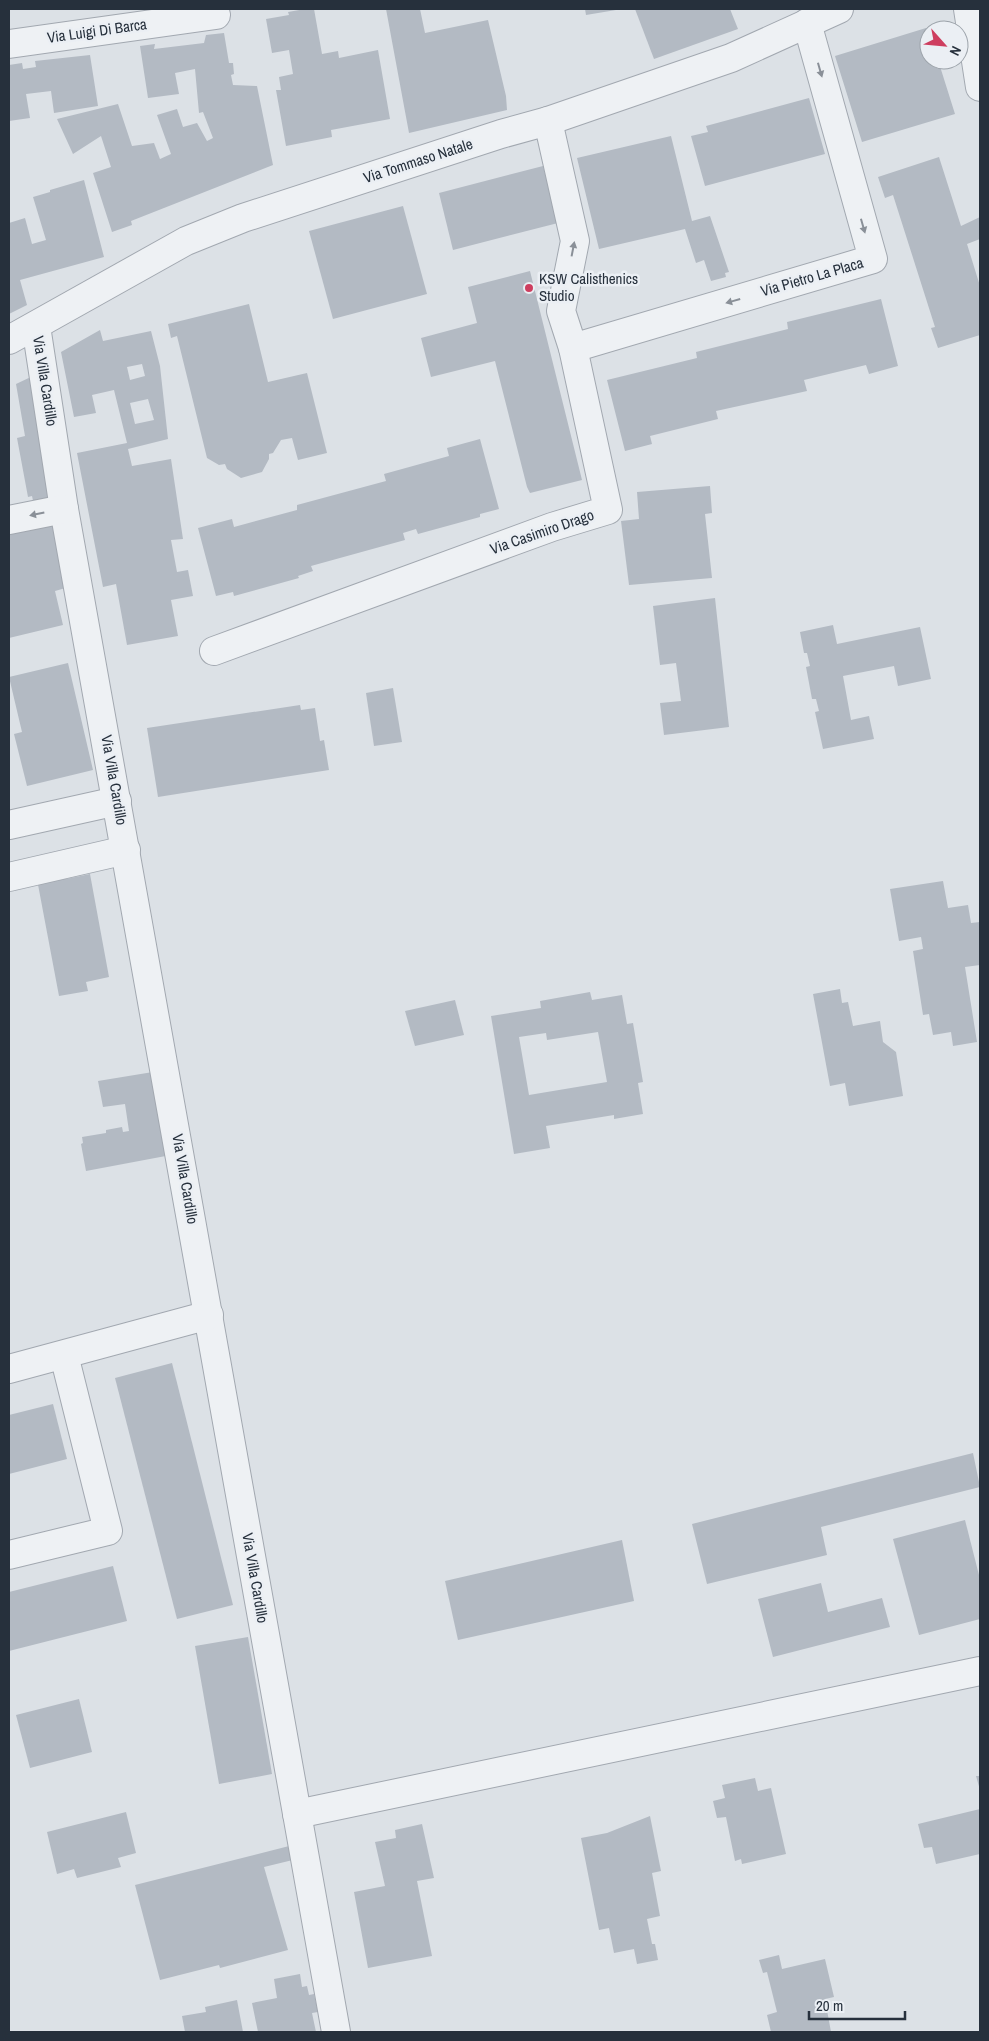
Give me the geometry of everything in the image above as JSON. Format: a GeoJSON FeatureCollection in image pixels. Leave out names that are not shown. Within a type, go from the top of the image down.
{"type":"FeatureCollection","features":[{"type":"Feature","properties":{"kind":"street","name":"Via Tommaso Natale"},"geometry":{"type":"LineString","coordinates":[[9,340],[186,241],[235,221],[501,134],[548,121],[731,58],[838,9]]}},
{"type":"Feature","properties":{"kind":"street"},"geometry":{"type":"LineString","coordinates":[[968,9],[980,87]]}},
{"type":"Feature","properties":{"kind":"street","name":"Via Luigi Di Barca"},"geometry":{"type":"LineString","coordinates":[[9,44],[216,15]]}},
{"type":"Feature","properties":{"kind":"street","name":"Via Pietro La Placa"},"geometry":{"type":"LineString","coordinates":[[573,348],[872,259],[807,23]]}},
{"type":"Feature","properties":{"kind":"street","name":"Via Casimiro Drago"},"geometry":{"type":"LineString","coordinates":[[214,651],[552,527],[608,510],[573,348],[561,311],[575,241],[548,121]]}},
{"type":"Feature","properties":{"kind":"street","name":"Via Villa Cardillo"},"geometry":{"type":"LineString","coordinates":[[36,326],[64,508],[336,2032]]}},
{"type":"Feature","properties":{"kind":"street"},"geometry":{"type":"LineString","coordinates":[[9,520],[64,508]]}},
{"type":"Feature","properties":{"kind":"street"},"geometry":{"type":"LineString","coordinates":[[9,825],[117,800]]}},
{"type":"Feature","properties":{"kind":"street"},"geometry":{"type":"LineString","coordinates":[[9,877],[126,850]]}},
{"type":"Feature","properties":{"kind":"street"},"geometry":{"type":"LineString","coordinates":[[9,1370],[209,1315]]}},
{"type":"Feature","properties":{"kind":"street"},"geometry":{"type":"LineString","coordinates":[[9,1554],[108,1531],[64,1355]]}},
{"type":"Feature","properties":{"kind":"street"},"geometry":{"type":"LineString","coordinates":[[297,1814],[980,1671]]}},
{"type":"Feature","properties":{"kind":"building"},"geometry":{"type":"Polygon","coordinates":[[[314,9],[322,54],[338,51],[339,58],[378,50],[390,119],[331,130],[332,137],[286,146],[276,90],[281,90],[279,77],[293,74],[289,50],[272,53],[266,19],[289,15],[288,12],[314,9]]]}},
{"type":"Feature","properties":{"kind":"building"},"geometry":{"type":"Polygon","coordinates":[[[386,9],[420,9],[425,33],[488,20],[506,96],[507,110],[409,133],[386,9]]]}},
{"type":"Feature","properties":{"kind":"building"},"geometry":{"type":"Polygon","coordinates":[[[585,9],[616,9],[616,10],[586,15],[585,9]]]}},
{"type":"Feature","properties":{"kind":"building"},"geometry":{"type":"Polygon","coordinates":[[[635,9],[730,9],[738,29],[654,59],[635,9]]]}},
{"type":"Feature","properties":{"kind":"building"},"geometry":{"type":"Polygon","coordinates":[[[919,30],[919,70],[941,70],[955,114],[862,142],[835,56],[919,30]]]}},
{"type":"Feature","properties":{"kind":"building"},"geometry":{"type":"Polygon","coordinates":[[[224,33],[229,63],[233,63],[234,74],[231,75],[233,85],[257,86],[273,165],[131,221],[132,225],[112,232],[93,173],[111,167],[101,136],[73,154],[57,119],[118,104],[132,146],[154,143],[160,159],[171,154],[157,115],[177,109],[183,127],[197,123],[207,141],[213,138],[203,112],[199,113],[195,69],[175,73],[179,94],[148,98],[140,46],[155,44],[154,49],[204,43],[206,35],[224,33]]]}},
{"type":"Feature","properties":{"kind":"building"},"geometry":{"type":"Polygon","coordinates":[[[90,55],[98,106],[54,113],[51,91],[26,94],[30,118],[9,121],[9,65],[22,63],[23,69],[36,67],[35,61],[90,55]]]}},
{"type":"Feature","properties":{"kind":"building"},"geometry":{"type":"Polygon","coordinates":[[[809,98],[825,154],[705,186],[691,136],[708,132],[706,126],[809,98]]]}},
{"type":"Feature","properties":{"kind":"building"},"geometry":{"type":"Polygon","coordinates":[[[671,136],[692,221],[710,216],[729,272],[725,273],[726,277],[711,281],[704,260],[696,263],[685,229],[599,249],[577,158],[671,136]]]}},
{"type":"Feature","properties":{"kind":"building"},"geometry":{"type":"Polygon","coordinates":[[[939,157],[961,226],[980,217],[980,239],[967,244],[980,286],[980,335],[938,348],[931,328],[935,327],[893,195],[885,198],[878,177],[939,157]]]}},
{"type":"Feature","properties":{"kind":"building"},"geometry":{"type":"Polygon","coordinates":[[[543,166],[558,223],[453,250],[439,193],[543,166]]]}},
{"type":"Feature","properties":{"kind":"building"},"geometry":{"type":"Polygon","coordinates":[[[84,180],[104,257],[20,280],[27,305],[9,314],[9,223],[25,218],[32,244],[46,240],[33,197],[84,180]]]}},
{"type":"Feature","properties":{"kind":"building"},"geometry":{"type":"Polygon","coordinates":[[[403,206],[427,294],[333,319],[309,231],[403,206]]]}},
{"type":"Feature","properties":{"kind":"building"},"geometry":{"type":"Polygon","coordinates":[[[530,271],[582,480],[530,493],[495,361],[431,377],[421,338],[477,323],[468,287],[530,271]]]}},
{"type":"Feature","properties":{"kind":"building"},"geometry":{"type":"Polygon","coordinates":[[[881,299],[898,366],[869,374],[866,365],[804,380],[807,391],[716,411],[718,419],[650,436],[652,444],[625,451],[607,380],[697,358],[696,352],[788,329],[787,322],[881,299]]]}},
{"type":"Feature","properties":{"kind":"building"},"geometry":{"type":"Polygon","coordinates":[[[249,304],[268,382],[307,373],[327,453],[298,460],[292,438],[281,440],[273,453],[269,454],[269,459],[262,472],[241,478],[227,469],[225,464],[219,465],[207,458],[177,336],[171,338],[168,324],[249,304]]]}},
{"type":"Feature","properties":{"kind":"building"},"geometry":{"type":"Polygon","coordinates":[[[100,330],[103,341],[151,331],[160,366],[168,439],[128,449],[132,466],[171,459],[183,539],[171,540],[177,572],[188,570],[193,596],[171,600],[178,636],[127,645],[116,584],[103,587],[77,453],[127,443],[114,390],[92,395],[96,413],[74,417],[61,352],[100,330]],[[142,364],[127,367],[130,380],[145,376],[142,364]],[[148,399],[130,403],[135,424],[154,420],[148,399]]]}},
{"type":"Feature","properties":{"kind":"building"},"geometry":{"type":"Polygon","coordinates":[[[35,375],[52,495],[47,495],[49,502],[34,505],[32,496],[28,497],[17,438],[25,436],[16,384],[35,375]]]}},
{"type":"Feature","properties":{"kind":"building"},"geometry":{"type":"Polygon","coordinates":[[[480,439],[499,509],[480,514],[480,517],[418,534],[416,529],[403,533],[405,540],[311,566],[313,571],[298,576],[299,578],[234,596],[233,592],[216,596],[198,528],[232,519],[234,527],[297,510],[297,505],[386,481],[384,474],[449,456],[447,448],[480,439]]]}},
{"type":"Feature","properties":{"kind":"building"},"geometry":{"type":"Polygon","coordinates":[[[710,486],[712,513],[705,514],[712,578],[629,585],[621,521],[639,519],[637,492],[710,486]]]}},
{"type":"Feature","properties":{"kind":"building"},"geometry":{"type":"Polygon","coordinates":[[[54,520],[69,587],[55,591],[63,625],[9,638],[9,530],[54,520]]]}},
{"type":"Feature","properties":{"kind":"building"},"geometry":{"type":"Polygon","coordinates":[[[715,598],[729,727],[664,735],[660,703],[681,701],[676,663],[660,665],[653,606],[715,598]]]}},
{"type":"Feature","properties":{"kind":"building"},"geometry":{"type":"Polygon","coordinates":[[[833,625],[837,644],[920,627],[931,679],[898,686],[894,666],[843,676],[851,720],[869,716],[874,739],[823,749],[815,712],[819,711],[816,699],[812,699],[806,667],[810,666],[807,653],[804,653],[800,632],[833,625]]]}},
{"type":"Feature","properties":{"kind":"building"},"geometry":{"type":"Polygon","coordinates":[[[68,663],[93,770],[27,786],[14,734],[22,732],[9,677],[68,663]]]}},
{"type":"Feature","properties":{"kind":"building"},"geometry":{"type":"Polygon","coordinates":[[[393,688],[402,742],[374,746],[366,693],[393,688]]]}},
{"type":"Feature","properties":{"kind":"building"},"geometry":{"type":"Polygon","coordinates":[[[300,705],[301,710],[315,708],[320,741],[324,740],[329,770],[158,797],[147,728],[300,705]]]}},
{"type":"Feature","properties":{"kind":"building"},"geometry":{"type":"Polygon","coordinates":[[[64,869],[66,879],[90,874],[109,977],[86,982],[88,991],[59,996],[36,874],[64,869]]]}},
{"type":"Feature","properties":{"kind":"building"},"geometry":{"type":"Polygon","coordinates":[[[943,881],[948,908],[968,905],[971,923],[980,922],[980,965],[965,967],[977,1042],[953,1046],[951,1032],[933,1035],[929,1014],[923,1015],[913,951],[923,949],[921,937],[899,941],[890,889],[943,881]]]}},
{"type":"Feature","properties":{"kind":"building"},"geometry":{"type":"Polygon","coordinates":[[[840,989],[842,1003],[848,1002],[853,1026],[880,1021],[883,1042],[896,1052],[903,1096],[849,1106],[845,1083],[830,1086],[813,994],[840,989]]]}},
{"type":"Feature","properties":{"kind":"building"},"geometry":{"type":"Polygon","coordinates":[[[590,992],[592,1000],[622,995],[627,1024],[633,1023],[643,1082],[638,1083],[643,1114],[614,1119],[614,1115],[546,1126],[550,1148],[514,1154],[491,1016],[541,1008],[540,1001],[590,992]],[[598,1032],[547,1040],[546,1033],[519,1037],[529,1095],[607,1082],[598,1032]]]}},
{"type":"Feature","properties":{"kind":"building"},"geometry":{"type":"Polygon","coordinates":[[[455,1000],[464,1035],[415,1046],[405,1011],[455,1000]]]}},
{"type":"Feature","properties":{"kind":"building"},"geometry":{"type":"Polygon","coordinates":[[[159,1071],[171,1155],[86,1171],[81,1144],[83,1143],[82,1137],[106,1133],[106,1130],[122,1127],[123,1132],[129,1131],[125,1104],[103,1107],[98,1081],[159,1071]]]}},
{"type":"Feature","properties":{"kind":"building"},"geometry":{"type":"Polygon","coordinates":[[[172,1363],[233,1605],[177,1619],[115,1378],[172,1363]]]}},
{"type":"Feature","properties":{"kind":"building"},"geometry":{"type":"Polygon","coordinates":[[[53,1404],[67,1459],[9,1474],[9,1415],[53,1404]]]}},
{"type":"Feature","properties":{"kind":"building"},"geometry":{"type":"Polygon","coordinates":[[[973,1453],[980,1487],[821,1527],[827,1555],[707,1584],[692,1524],[973,1453]]]}},
{"type":"Feature","properties":{"kind":"building"},"geometry":{"type":"Polygon","coordinates":[[[965,1520],[980,1579],[980,1619],[919,1635],[893,1539],[965,1520]]]}},
{"type":"Feature","properties":{"kind":"building"},"geometry":{"type":"Polygon","coordinates":[[[622,1540],[634,1601],[458,1640],[445,1581],[622,1540]]]}},
{"type":"Feature","properties":{"kind":"building"},"geometry":{"type":"Polygon","coordinates":[[[113,1566],[127,1621],[9,1651],[9,1592],[113,1566]]]}},
{"type":"Feature","properties":{"kind":"building"},"geometry":{"type":"Polygon","coordinates":[[[821,1583],[828,1612],[882,1598],[890,1627],[773,1657],[758,1599],[821,1583]]]}},
{"type":"Feature","properties":{"kind":"building"},"geometry":{"type":"Polygon","coordinates":[[[248,1637],[272,1774],[219,1784],[195,1646],[248,1637]]]}},
{"type":"Feature","properties":{"kind":"building"},"geometry":{"type":"Polygon","coordinates":[[[79,1699],[92,1752],[30,1768],[16,1715],[79,1699]]]}},
{"type":"Feature","properties":{"kind":"building"},"geometry":{"type":"Polygon","coordinates":[[[976,1776],[980,1776],[980,1790],[976,1776]]]}},
{"type":"Feature","properties":{"kind":"building"},"geometry":{"type":"Polygon","coordinates":[[[755,1778],[758,1791],[771,1788],[786,1854],[742,1864],[741,1859],[735,1861],[726,1817],[717,1818],[713,1801],[725,1798],[722,1785],[755,1778]]]}},
{"type":"Feature","properties":{"kind":"building"},"geometry":{"type":"Polygon","coordinates":[[[980,1809],[980,1854],[936,1864],[932,1847],[924,1848],[918,1824],[980,1809]]]}},
{"type":"Feature","properties":{"kind":"building"},"geometry":{"type":"Polygon","coordinates":[[[126,1812],[136,1853],[118,1858],[121,1867],[77,1878],[74,1869],[57,1874],[47,1832],[126,1812]]]}},
{"type":"Feature","properties":{"kind":"building"},"geometry":{"type":"Polygon","coordinates":[[[650,1816],[661,1871],[652,1873],[660,1916],[647,1919],[652,1944],[655,1944],[658,1960],[637,1964],[634,1949],[614,1953],[609,1928],[599,1930],[581,1838],[607,1833],[650,1816]]]}},
{"type":"Feature","properties":{"kind":"building"},"geometry":{"type":"Polygon","coordinates":[[[422,1824],[434,1878],[417,1881],[432,1956],[368,1968],[354,1892],[385,1886],[375,1842],[396,1838],[395,1830],[422,1824]]]}},
{"type":"Feature","properties":{"kind":"building"},"geometry":{"type":"Polygon","coordinates":[[[297,1844],[301,1858],[264,1867],[288,1950],[220,1968],[219,1965],[160,1980],[135,1885],[297,1844]]]}},
{"type":"Feature","properties":{"kind":"building"},"geometry":{"type":"Polygon","coordinates":[[[779,1955],[782,1969],[825,1959],[834,1997],[825,1999],[831,2032],[771,2032],[767,2015],[777,2012],[767,1972],[763,1973],[759,1960],[779,1955]]]}},
{"type":"Feature","properties":{"kind":"building"},"geometry":{"type":"Polygon","coordinates":[[[300,1974],[302,1987],[307,1986],[309,1995],[314,1994],[318,2012],[312,2013],[316,2032],[258,2032],[252,2003],[277,1998],[274,1979],[300,1974]]]}},
{"type":"Feature","properties":{"kind":"building"},"geometry":{"type":"Polygon","coordinates":[[[237,2000],[243,2032],[185,2032],[182,2016],[206,2012],[205,2007],[237,2000]]]}},
{"type":"Feature","properties":{"kind":"place","name":"KSW Calisthenics Studio"},"geometry":{"type":"Point","coordinates":[529,288]}}]}
